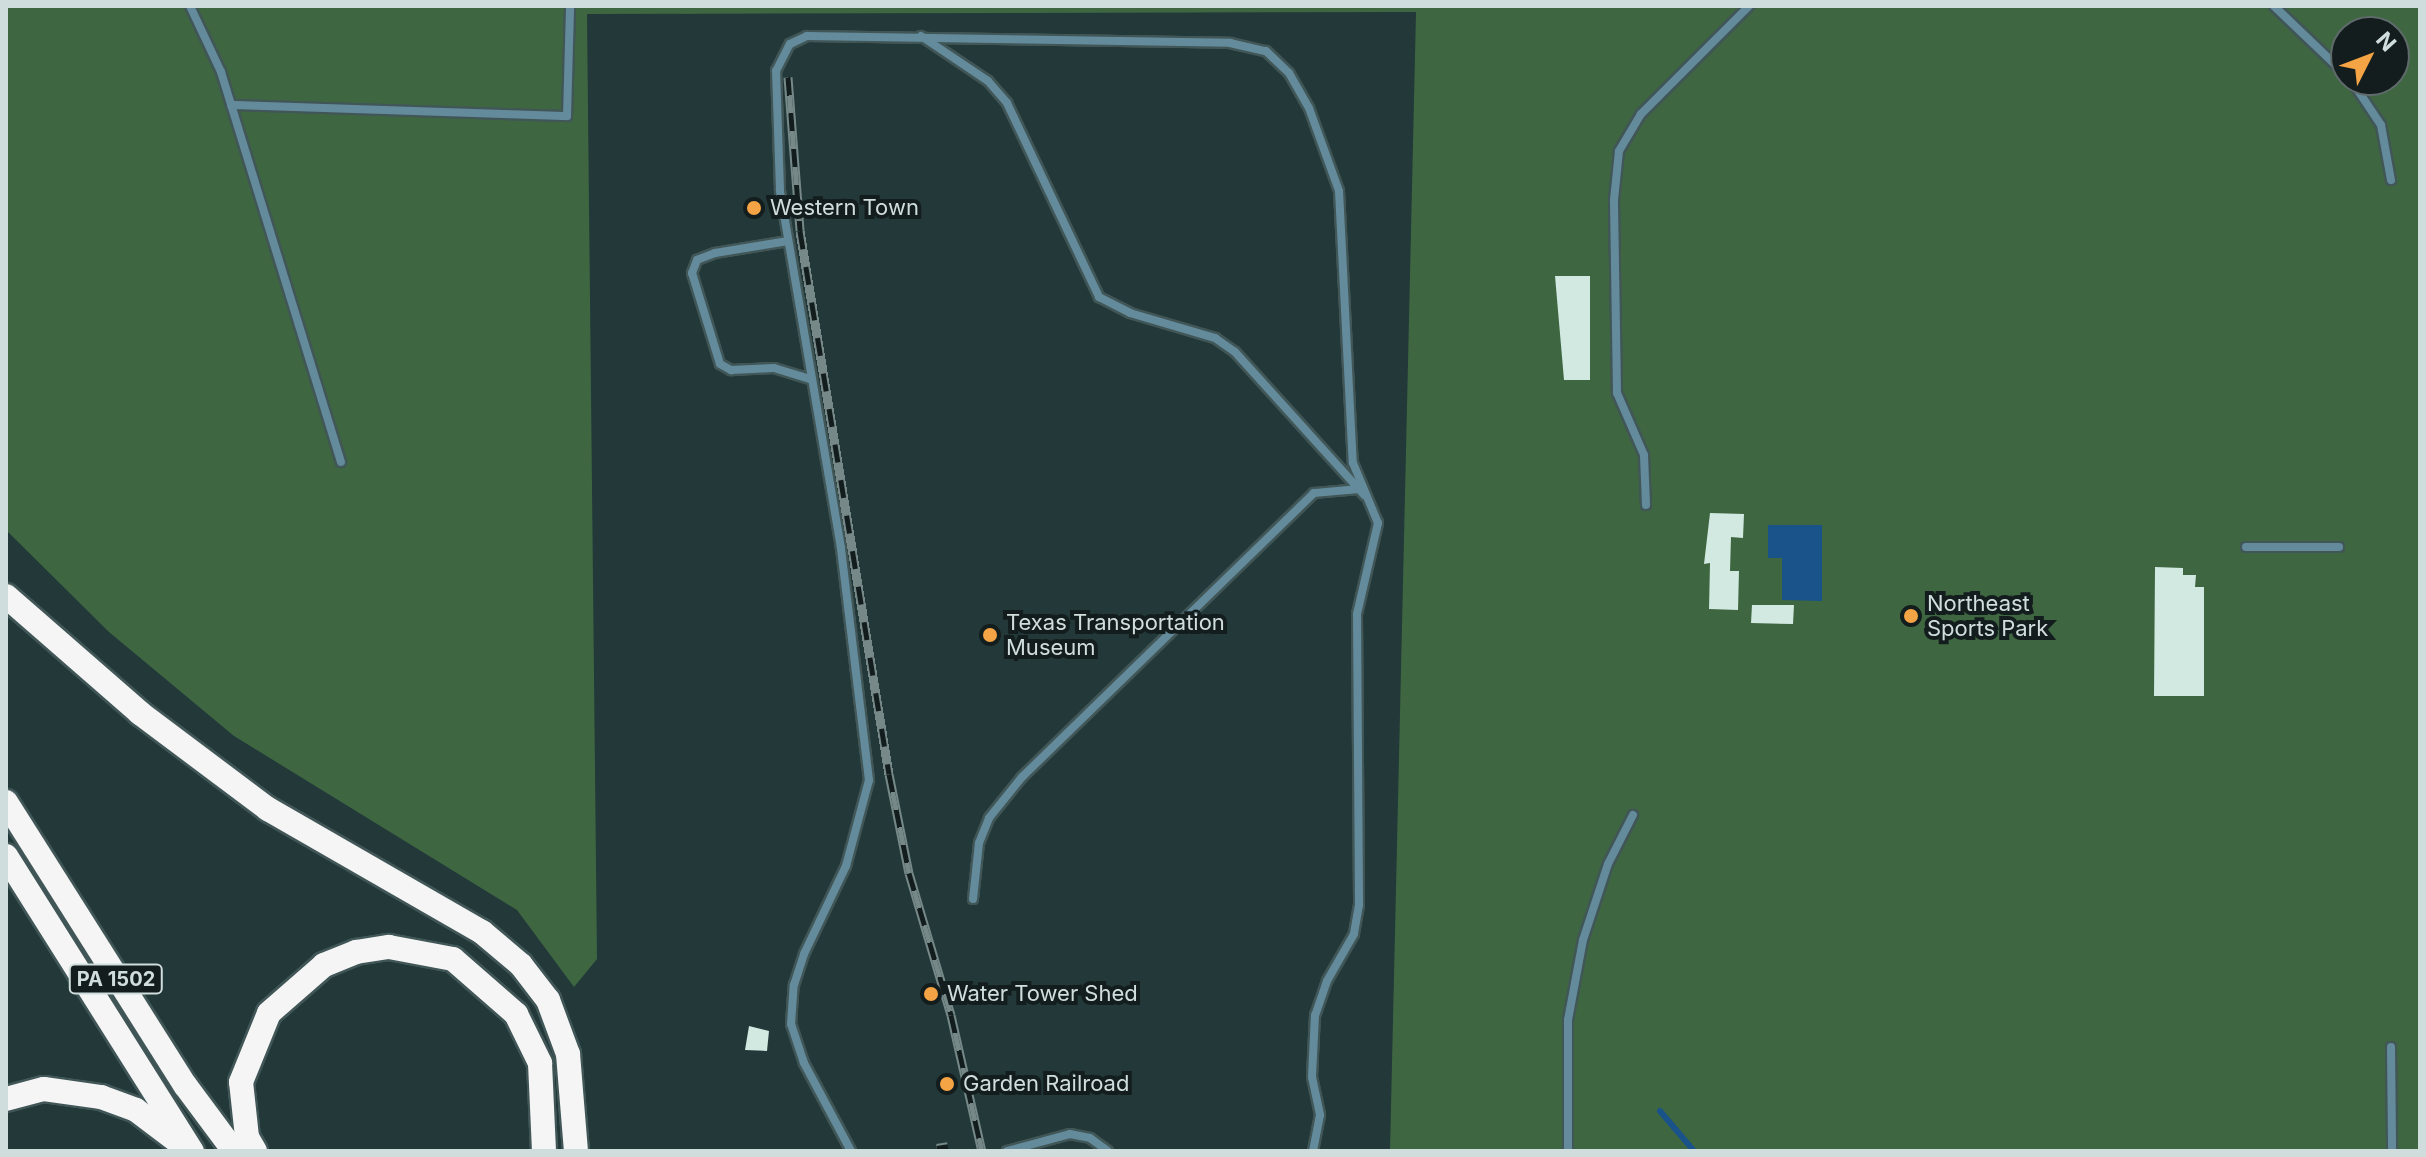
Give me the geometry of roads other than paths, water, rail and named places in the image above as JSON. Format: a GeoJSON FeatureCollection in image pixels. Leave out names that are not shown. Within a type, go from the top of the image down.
{"type":"FeatureCollection","features":[{"type":"Feature","properties":{"kind":"highway"},"geometry":{"type":"LineString","coordinates":[[6,596],[140,713],[268,809],[482,932],[521,965],[548,1000],[568,1054],[576,1151]]}},
{"type":"Feature","properties":{"kind":"highway","name":"PA 1502"},"geometry":{"type":"LineString","coordinates":[[6,802],[185,1085],[234,1151]]}},
{"type":"Feature","properties":{"kind":"highway","name":"PA 1502"},"geometry":{"type":"LineString","coordinates":[[6,856],[192,1151]]}},
{"type":"Feature","properties":{"kind":"highway"},"geometry":{"type":"LineString","coordinates":[[255,1151],[247,1137],[241,1082],[269,1013],[324,965],[356,952],[389,947],[453,959],[516,1014],[540,1063],[544,1151]]}},
{"type":"Feature","properties":{"kind":"highway"},"geometry":{"type":"LineString","coordinates":[[6,1099],[44,1089],[101,1097],[136,1110],[192,1151]]}},
{"type":"Feature","properties":{"kind":"lane"},"geometry":{"type":"LineString","coordinates":[[190,6],[231,105],[341,462]]}},
{"type":"Feature","properties":{"kind":"lane"},"geometry":{"type":"LineString","coordinates":[[231,105],[567,116],[570,6]]}},
{"type":"Feature","properties":{"kind":"lane"},"geometry":{"type":"LineString","coordinates":[[1646,505],[1644,455],[1617,393],[1614,200],[1619,151],[1641,114],[1749,6]]}},
{"type":"Feature","properties":{"kind":"lane"},"geometry":{"type":"LineString","coordinates":[[2274,6],[2330,60]]}},
{"type":"Feature","properties":{"kind":"lane"},"geometry":{"type":"LineString","coordinates":[[851,1151],[804,1063],[791,1024],[794,985],[804,954],[846,866],[869,780],[841,548],[780,190],[779,57],[790,44],[807,36],[1230,43],[1266,51],[1289,73],[1309,108],[1339,191],[1353,463],[1378,523],[1357,614],[1359,905],[1354,934],[1327,981],[1315,1015],[1312,1077],[1320,1115],[1313,1151]]}},
{"type":"Feature","properties":{"kind":"lane"},"geometry":{"type":"LineString","coordinates":[[921,36],[988,81],[1007,103],[1099,297],[1130,313],[1215,338],[1235,352],[1368,498]]}},
{"type":"Feature","properties":{"kind":"lane"},"geometry":{"type":"LineString","coordinates":[[2362,96],[2381,125],[2391,180]]}},
{"type":"Feature","properties":{"kind":"lane"},"geometry":{"type":"LineString","coordinates":[[788,241],[715,253],[697,260],[692,273],[720,364],[731,370],[774,368],[810,379]]}},
{"type":"Feature","properties":{"kind":"lane"},"geometry":{"type":"LineString","coordinates":[[973,899],[979,843],[989,818],[1022,777],[1314,493],[1359,490]]}},
{"type":"Feature","properties":{"kind":"lane"},"geometry":{"type":"LineString","coordinates":[[2246,547],[2339,547]]}},
{"type":"Feature","properties":{"kind":"lane"},"geometry":{"type":"LineString","coordinates":[[1568,1151],[1568,1020],[1583,940],[1608,864],[1633,815]]}},
{"type":"Feature","properties":{"kind":"lane"},"geometry":{"type":"LineString","coordinates":[[2391,1047],[2392,1151]]}},
{"type":"Feature","properties":{"kind":"lane"},"geometry":{"type":"LineString","coordinates":[[1063,1135],[1066,1148]]}},
{"type":"Feature","properties":{"kind":"lane"},"geometry":{"type":"LineString","coordinates":[[1007,1151],[1063,1135],[1090,1138],[1108,1151]]}},
{"type":"Feature","properties":{"kind":"water"},"geometry":{"type":"Polygon","coordinates":[[[1768,525],[1822,525],[1822,601],[1782,600],[1782,558],[1768,558],[1768,525]]]}},
{"type":"Feature","properties":{"kind":"waterway"},"geometry":{"type":"LineString","coordinates":[[1660,1111],[1694,1151]]}},
{"type":"Feature","properties":{"kind":"railway"},"geometry":{"type":"LineString","coordinates":[[788,77],[800,231],[889,774],[909,873],[951,1015],[982,1151]]}},
{"type":"Feature","properties":{"kind":"railway"},"geometry":{"type":"LineString","coordinates":[[937,1148],[948,1146]]}},
{"type":"Feature","properties":{"kind":"place","name":"Western Town"},"geometry":{"type":"Point","coordinates":[754,208]}},
{"type":"Feature","properties":{"kind":"place","name":"Northeast Sports Park"},"geometry":{"type":"Point","coordinates":[1911,616]}},
{"type":"Feature","properties":{"kind":"place","name":"Texas Transportation Museum"},"geometry":{"type":"Point","coordinates":[990,635]}},
{"type":"Feature","properties":{"kind":"place","name":"Water Tower Shed"},"geometry":{"type":"Point","coordinates":[931,994]}},
{"type":"Feature","properties":{"kind":"place","name":"Garden Railroad"},"geometry":{"type":"Point","coordinates":[947,1084]}}]}
